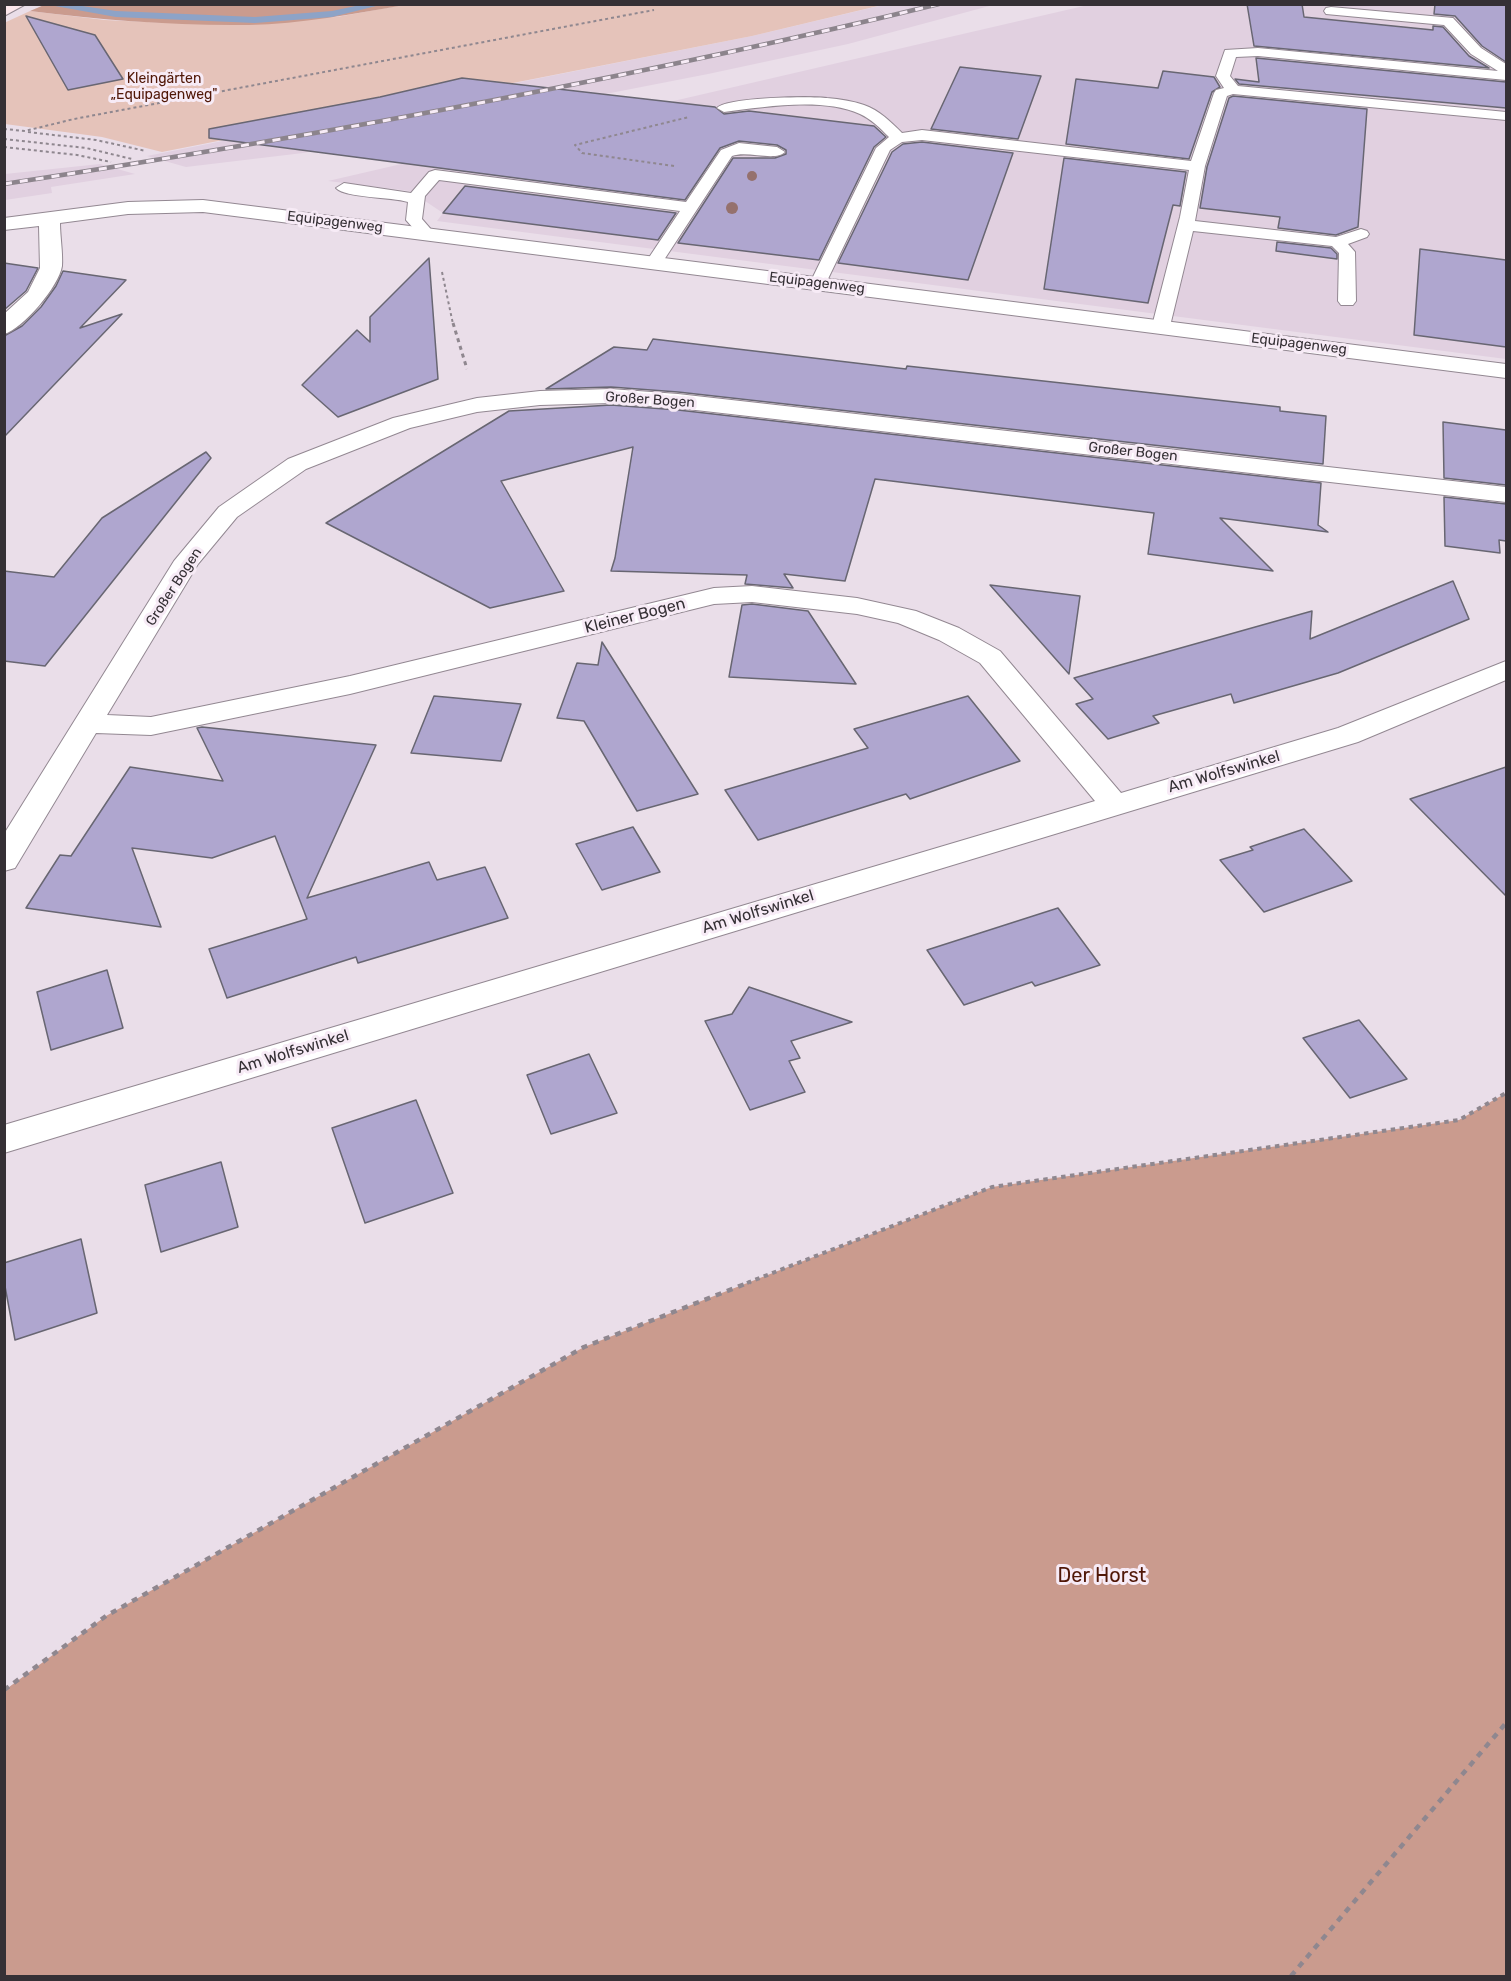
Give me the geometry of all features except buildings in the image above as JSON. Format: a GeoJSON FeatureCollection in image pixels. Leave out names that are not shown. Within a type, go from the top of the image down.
{"type":"FeatureCollection","features":[{"type":"Feature","properties":{"kind":"street","name":"Equipagenweg"},"geometry":{"type":"LineString","coordinates":[[4,224],[128,208],[203,206],[1506,371]]}},
{"type":"Feature","properties":{"kind":"street"},"geometry":{"type":"LineString","coordinates":[[4,327],[37,295],[51,268],[49,218]]}},
{"type":"Feature","properties":{"kind":"street","name":"Großer Bogen"},"geometry":{"type":"LineString","coordinates":[[4,860],[188,561],[228,512],[297,464],[402,423],[477,405],[540,398],[599,396],[678,401],[1506,495]]}},
{"type":"Feature","properties":{"kind":"street","name":"Kleiner Bogen"},"geometry":{"type":"LineString","coordinates":[[88,723],[151,726],[350,685],[714,596],[752,594],[857,606],[906,617],[949,634],[990,657],[1114,804]]}},
{"type":"Feature","properties":{"kind":"street","name":"Am Wolfswinkel"},"geometry":{"type":"LineString","coordinates":[[4,1139],[1348,735],[1506,670]]}},
{"type":"Feature","properties":{"kind":"lane"},"geometry":{"type":"LineString","coordinates":[[1331,11],[1448,21],[1476,51],[1506,70]]}},
{"type":"Feature","properties":{"kind":"lane"},"geometry":{"type":"LineString","coordinates":[[1233,90],[1224,76],[1230,53],[1258,52],[1506,76]]}},
{"type":"Feature","properties":{"kind":"lane"},"geometry":{"type":"LineString","coordinates":[[1161,327],[1186,225],[1197,166],[1221,93],[1233,90],[1506,116]]}},
{"type":"Feature","properties":{"kind":"lane"},"geometry":{"type":"LineString","coordinates":[[724,108],[774,101],[821,102],[858,108],[885,123],[898,138]]}},
{"type":"Feature","properties":{"kind":"lane"},"geometry":{"type":"LineString","coordinates":[[818,283],[884,148],[898,138],[922,135],[1197,166]]}},
{"type":"Feature","properties":{"kind":"lane"},"geometry":{"type":"LineString","coordinates":[[654,262],[726,153],[739,148],[777,152]]}},
{"type":"Feature","properties":{"kind":"lane"},"geometry":{"type":"LineString","coordinates":[[427,234],[414,220],[417,195],[435,175],[690,207]]}},
{"type":"Feature","properties":{"kind":"lane"},"geometry":{"type":"LineString","coordinates":[[344,188],[399,194],[417,200]]}},
{"type":"Feature","properties":{"kind":"lane"},"geometry":{"type":"LineString","coordinates":[[1186,225],[1337,242],[1361,234]]}},
{"type":"Feature","properties":{"kind":"lane"},"geometry":{"type":"LineString","coordinates":[[1337,242],[1347,252],[1347,301]]}},
{"type":"Feature","properties":{"kind":"path"},"geometry":{"type":"LineString","coordinates":[[24,131],[74,119],[654,10]]}},
{"type":"Feature","properties":{"kind":"path"},"geometry":{"type":"LineString","coordinates":[[714,172],[582,153],[575,145],[724,108]]}},
{"type":"Feature","properties":{"kind":"path"},"geometry":{"type":"LineString","coordinates":[[4,129],[96,140],[146,151]]}},
{"type":"Feature","properties":{"kind":"path"},"geometry":{"type":"LineString","coordinates":[[4,139],[86,148],[132,159]]}},
{"type":"Feature","properties":{"kind":"path"},"geometry":{"type":"LineString","coordinates":[[4,147],[77,155],[111,162]]}},
{"type":"Feature","properties":{"kind":"path"},"geometry":{"type":"LineString","coordinates":[[441,268],[447,303],[477,405]]}},
{"type":"Feature","properties":{"kind":"path"},"geometry":{"type":"LineString","coordinates":[[4,1690],[106,1616],[584,1347],[992,1187],[1459,1120],[1506,1093]]}},
{"type":"Feature","properties":{"kind":"path"},"geometry":{"type":"LineString","coordinates":[[1291,1977],[1506,1723]]}},
{"type":"Feature","properties":{"kind":"shaded area"},"geometry":{"type":"Polygon","coordinates":[[[883,5],[993,5],[848,44],[708,74],[303,153],[186,167],[147,156],[752,36],[883,5]]]}},
{"type":"Feature","properties":{"kind":"shaded area"},"geometry":{"type":"Polygon","coordinates":[[[1088,5],[1506,5],[1506,359],[437,221],[443,213],[410,191],[328,181],[1088,5]]]}},
{"type":"Feature","properties":{"kind":"shaded area"},"geometry":{"type":"Polygon","coordinates":[[[100,164],[135,174],[51,187],[52,193],[5,200],[5,174],[100,164]]]}},
{"type":"Feature","properties":{"kind":"green space","name":"Kleingärten „Equipagenweg\""},"geometry":{"type":"Polygon","coordinates":[[[408,4],[882,5],[752,36],[162,152],[102,137],[5,124],[4,23],[30,11],[105,20],[168,23],[337,17],[408,4]]]}},
{"type":"Feature","properties":{"kind":"green space"},"geometry":{"type":"Polygon","coordinates":[[[44,5],[404,5],[307,21],[222,25],[140,22],[30,11],[44,5]]]}},
{"type":"Feature","properties":{"kind":"green space","name":"Der Horst"},"geometry":{"type":"Polygon","coordinates":[[[1506,1093],[1506,1976],[5,1976],[5,1690],[106,1616],[584,1347],[992,1187],[1459,1120],[1506,1093]]]}},
{"type":"Feature","properties":{"kind":"waterway"},"geometry":{"type":"LineString","coordinates":[[48,4],[116,14],[255,20],[332,14],[380,4]]}},
{"type":"Feature","properties":{"kind":"railway"},"geometry":{"type":"LineString","coordinates":[[4,184],[122,166],[473,104],[707,57],[939,4]]}}]}
